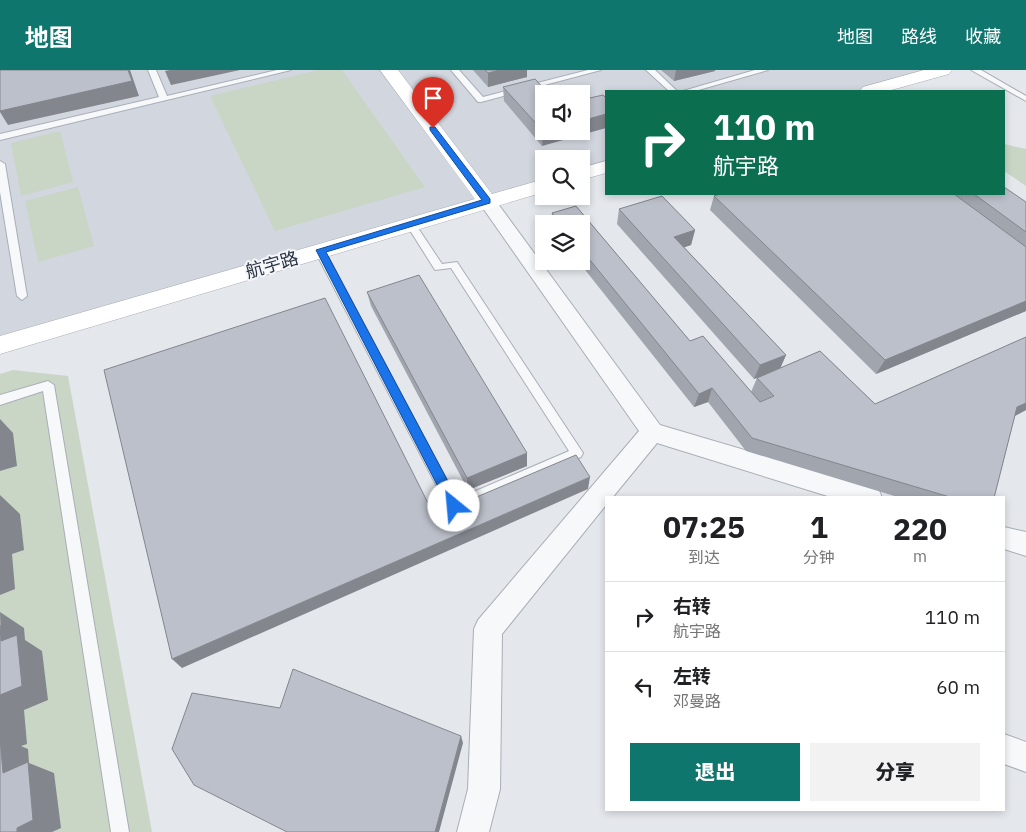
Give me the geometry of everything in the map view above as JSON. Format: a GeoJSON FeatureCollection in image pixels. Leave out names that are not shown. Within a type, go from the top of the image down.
{"type":"FeatureCollection","features":[{"type":"Feature","properties":{"kind":"street"},"geometry":{"type":"LineString","coordinates":[[389,70],[487,201],[652,432],[863,496]]}},
{"type":"Feature","properties":{"kind":"street"},"geometry":{"type":"LineString","coordinates":[[872,90],[920,73],[943,70]]}},
{"type":"Feature","properties":{"kind":"street"},"geometry":{"type":"LineString","coordinates":[[590,171],[605,167]]}},
{"type":"Feature","properties":{"kind":"street","name":"航宇路"},"geometry":{"type":"LineString","coordinates":[[0,345],[535,188]]}},
{"type":"Feature","properties":{"kind":"street"},"geometry":{"type":"LineString","coordinates":[[473,832],[484,789],[488,630],[652,432]]}},
{"type":"Feature","properties":{"kind":"street"},"geometry":{"type":"LineString","coordinates":[[1005,538],[1026,544]]}},
{"type":"Feature","properties":{"kind":"street"},"geometry":{"type":"LineString","coordinates":[[1005,749],[1026,757]]}},
{"type":"Feature","properties":{"kind":"lane"},"geometry":{"type":"LineString","coordinates":[[152,70],[164,99]]}},
{"type":"Feature","properties":{"kind":"lane"},"geometry":{"type":"LineString","coordinates":[[0,137],[287,70]]}},
{"type":"Feature","properties":{"kind":"lane"},"geometry":{"type":"LineString","coordinates":[[454,70],[481,100],[597,70]]}},
{"type":"Feature","properties":{"kind":"lane"},"geometry":{"type":"LineString","coordinates":[[650,70],[672,90]]}},
{"type":"Feature","properties":{"kind":"lane"},"geometry":{"type":"LineString","coordinates":[[691,90],[764,70]]}},
{"type":"Feature","properties":{"kind":"lane"},"geometry":{"type":"LineString","coordinates":[[976,70],[1022,93],[1026,99]]}},
{"type":"Feature","properties":{"kind":"lane"},"geometry":{"type":"LineString","coordinates":[[0,164],[22,296]]}},
{"type":"Feature","properties":{"kind":"lane"},"geometry":{"type":"LineString","coordinates":[[320,250],[454,506],[577,453],[453,264],[439,268],[411,224]]}},
{"type":"Feature","properties":{"kind":"lane"},"geometry":{"type":"LineString","coordinates":[[0,400],[48,385],[120,832]]}},
{"type":"Feature","properties":{"kind":"shaded area"},"geometry":{"type":"Polygon","coordinates":[[[0,70],[943,70],[873,90],[605,90],[605,167],[590,171],[590,150],[535,150],[535,188],[0,345],[0,70]]]}},
{"type":"Feature","properties":{"kind":"green space"},"geometry":{"type":"Polygon","coordinates":[[[319,70],[342,70],[425,187],[275,231],[210,96],[319,70]]]}},
{"type":"Feature","properties":{"kind":"green space"},"geometry":{"type":"Polygon","coordinates":[[[60,131],[73,182],[21,196],[11,143],[60,131]]]}},
{"type":"Feature","properties":{"kind":"green space"},"geometry":{"type":"Polygon","coordinates":[[[1005,144],[1026,149],[1026,186],[1005,172],[1005,144]]]}},
{"type":"Feature","properties":{"kind":"green space"},"geometry":{"type":"Polygon","coordinates":[[[78,187],[94,246],[38,262],[25,201],[78,187]]]}},
{"type":"Feature","properties":{"kind":"green space"},"geometry":{"type":"Polygon","coordinates":[[[13,370],[68,376],[152,832],[0,832],[0,374],[13,370]]]}},
{"type":"Feature","properties":{"kind":"building"},"geometry":{"type":"Polygon","coordinates":[[[0,70],[128,70],[132,81],[0,111],[0,70]]]}},
{"type":"Feature","properties":{"kind":"building"},"geometry":{"type":"Polygon","coordinates":[[[485,70],[500,70],[488,73],[485,70]]]}},
{"type":"Feature","properties":{"kind":"building"},"geometry":{"type":"Polygon","coordinates":[[[535,79],[541,85],[535,85],[535,122],[503,87],[535,79]]]}},
{"type":"Feature","properties":{"kind":"building"},"geometry":{"type":"Polygon","coordinates":[[[603,95],[605,97],[605,114],[590,118],[590,98],[603,95]]]}},
{"type":"Feature","properties":{"kind":"building"},"geometry":{"type":"Polygon","coordinates":[[[1005,188],[1026,202],[1026,232],[975,195],[1005,195],[1005,188]]]}},
{"type":"Feature","properties":{"kind":"building"},"geometry":{"type":"Polygon","coordinates":[[[955,195],[1026,247],[1026,301],[885,360],[714,196],[955,195]]]}},
{"type":"Feature","properties":{"kind":"building"},"geometry":{"type":"Polygon","coordinates":[[[662,196],[695,230],[674,237],[786,355],[760,365],[619,209],[662,196]]]}},
{"type":"Feature","properties":{"kind":"building"},"geometry":{"type":"Polygon","coordinates":[[[576,206],[584,215],[554,215],[552,213],[576,206]]]}},
{"type":"Feature","properties":{"kind":"building"},"geometry":{"type":"Polygon","coordinates":[[[590,223],[690,341],[703,336],[760,402],[774,396],[757,378],[820,351],[875,404],[1026,337],[1026,403],[1017,407],[995,496],[946,496],[752,438],[712,388],[699,394],[590,260],[590,223]]]}},
{"type":"Feature","properties":{"kind":"building"},"geometry":{"type":"Polygon","coordinates":[[[419,275],[527,453],[467,478],[367,292],[419,275]]]}},
{"type":"Feature","properties":{"kind":"building"},"geometry":{"type":"Polygon","coordinates":[[[325,298],[434,515],[576,455],[590,477],[172,659],[104,370],[325,298]]]}},
{"type":"Feature","properties":{"kind":"building"},"geometry":{"type":"Polygon","coordinates":[[[0,625],[1,641],[17,635],[22,686],[0,695],[0,625]]]}},
{"type":"Feature","properties":{"kind":"building"},"geometry":{"type":"Polygon","coordinates":[[[293,669],[461,736],[435,832],[287,832],[194,785],[172,749],[192,693],[280,708],[293,669]]]}},
{"type":"Feature","properties":{"kind":"building"},"geometry":{"type":"Polygon","coordinates":[[[0,737],[3,773],[28,762],[33,820],[17,828],[17,832],[0,832],[0,737]]]}},
{"type":"Feature","properties":{"kind":"route"},"geometry":{"type":"LineString","coordinates":[[433,128],[487,201],[320,250],[454,506]]}}]}
